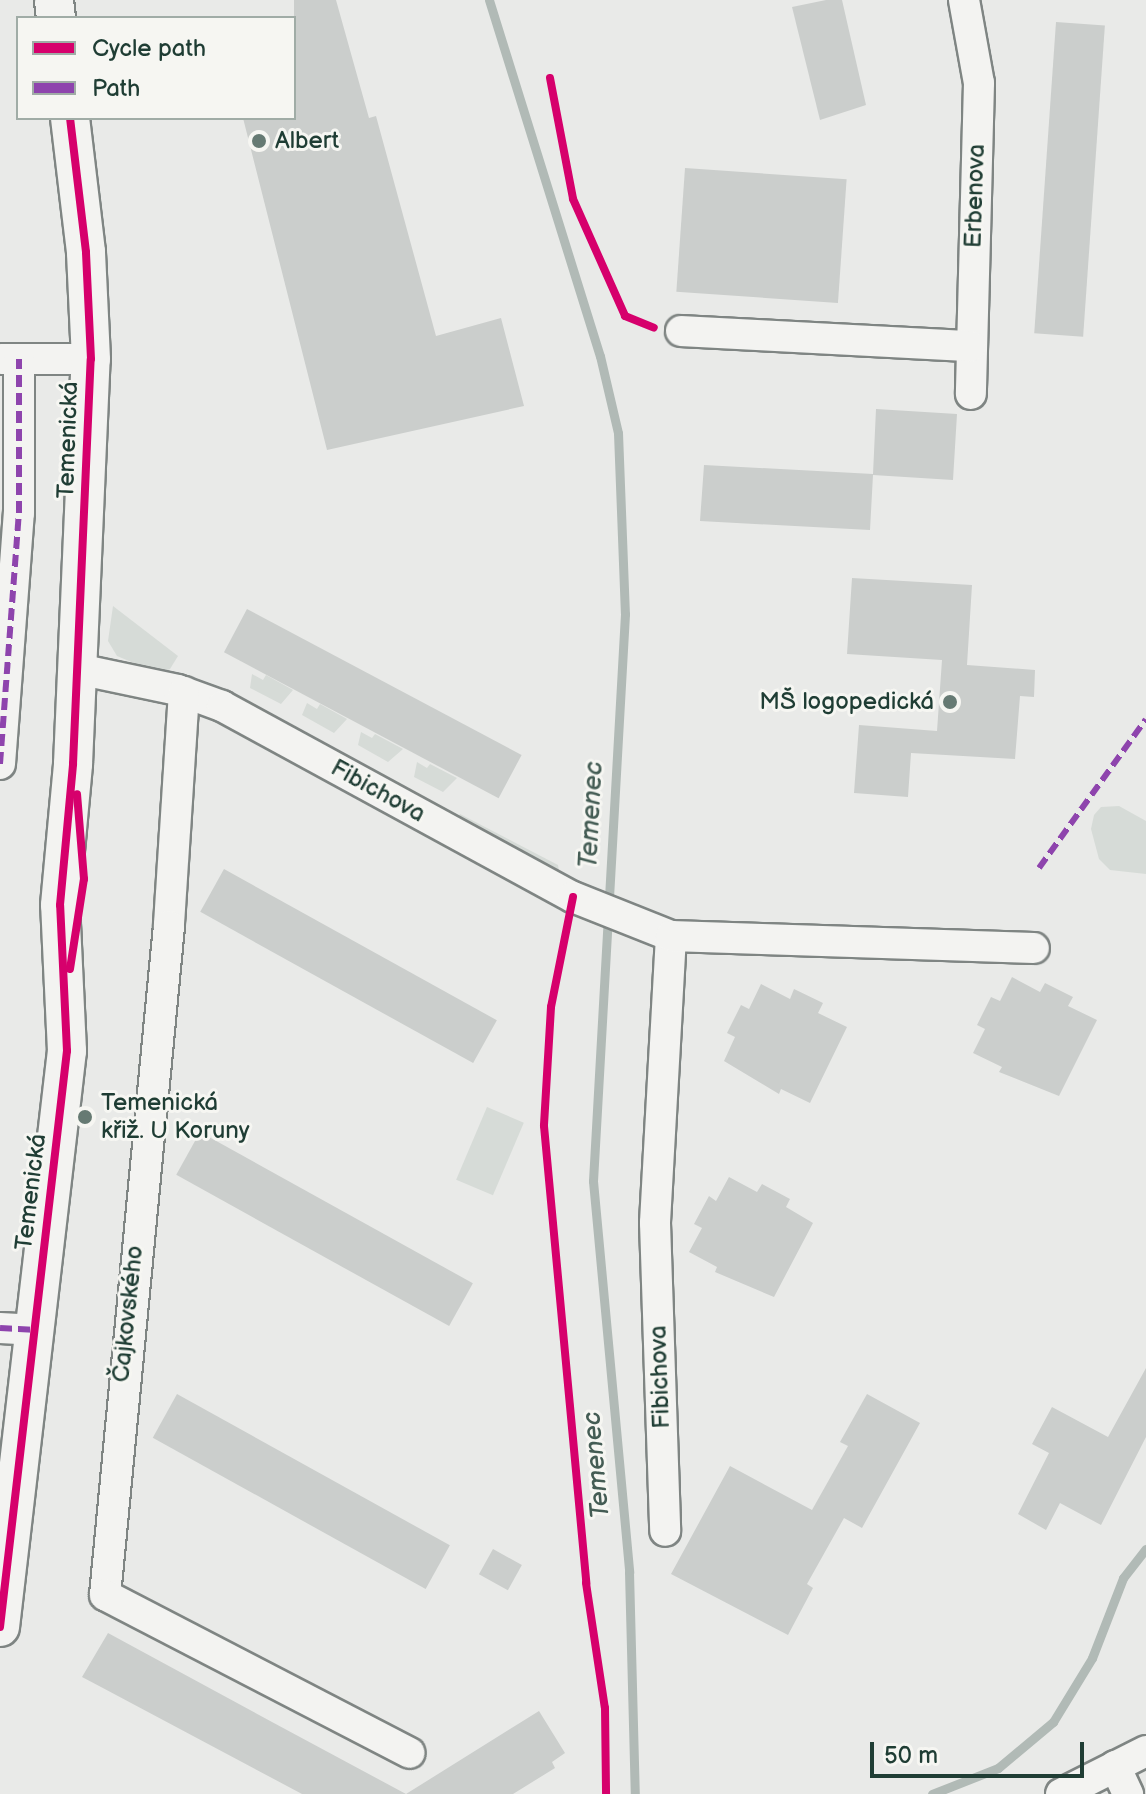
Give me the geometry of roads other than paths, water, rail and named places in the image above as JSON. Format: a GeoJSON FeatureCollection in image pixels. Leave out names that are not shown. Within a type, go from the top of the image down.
{"type":"FeatureCollection","features":[{"type":"Feature","properties":{"kind":"street","name":"Erbenova"},"geometry":{"type":"LineString","coordinates":[[964,0],[979,83],[971,394]]}},
{"type":"Feature","properties":{"kind":"street","name":"Temenická"},"geometry":{"type":"LineString","coordinates":[[0,1627],[18,1329],[67,1051],[60,905],[73,764],[91,359],[86,252],[70,120]]}},
{"type":"Feature","properties":{"kind":"street"},"geometry":{"type":"LineString","coordinates":[[681,331],[971,346]]}},
{"type":"Feature","properties":{"kind":"street"},"geometry":{"type":"LineString","coordinates":[[10,359],[91,359]]}},
{"type":"Feature","properties":{"kind":"street","name":"Temenická"},"geometry":{"type":"LineString","coordinates":[[0,764],[19,513],[10,359]]}},
{"type":"Feature","properties":{"kind":"street","name":"Fibichova"},"geometry":{"type":"LineString","coordinates":[[78,669],[184,692],[222,706],[608,914],[671,936],[1034,948]]}},
{"type":"Feature","properties":{"kind":"street","name":"Čajkovského"},"geometry":{"type":"LineString","coordinates":[[184,692],[169,926],[105,1595],[410,1753]]}},
{"type":"Feature","properties":{"kind":"street","name":"Fibichova"},"geometry":{"type":"LineString","coordinates":[[665,1531],[655,1223],[671,936]]}},
{"type":"Feature","properties":{"kind":"street"},"geometry":{"type":"LineString","coordinates":[[1061,1794],[1146,1751]]}},
{"type":"Feature","properties":{"kind":"street"},"geometry":{"type":"LineString","coordinates":[[1115,1766],[1128,1794]]}},
{"type":"Feature","properties":{"kind":"waterway","name":"Temenec"},"geometry":{"type":"LineString","coordinates":[[489,0],[600,356],[618,433],[625,614],[593,1181],[629,1572],[635,1794]]}},
{"type":"Feature","properties":{"kind":"waterway"},"geometry":{"type":"LineString","coordinates":[[932,1794],[998,1768],[1053,1722],[1092,1658],[1123,1578],[1146,1549]]}},
{"type":"Feature","properties":{"kind":"place","name":"Albert"},"geometry":{"type":"Point","coordinates":[259,141]}},
{"type":"Feature","properties":{"kind":"place","name":"MŠ logopedická"},"geometry":{"type":"Point","coordinates":[950,702]}},
{"type":"Feature","properties":{"kind":"place","name":"Temenická křiž. U Koruny"},"geometry":{"type":"Point","coordinates":[85,1117]}}]}
